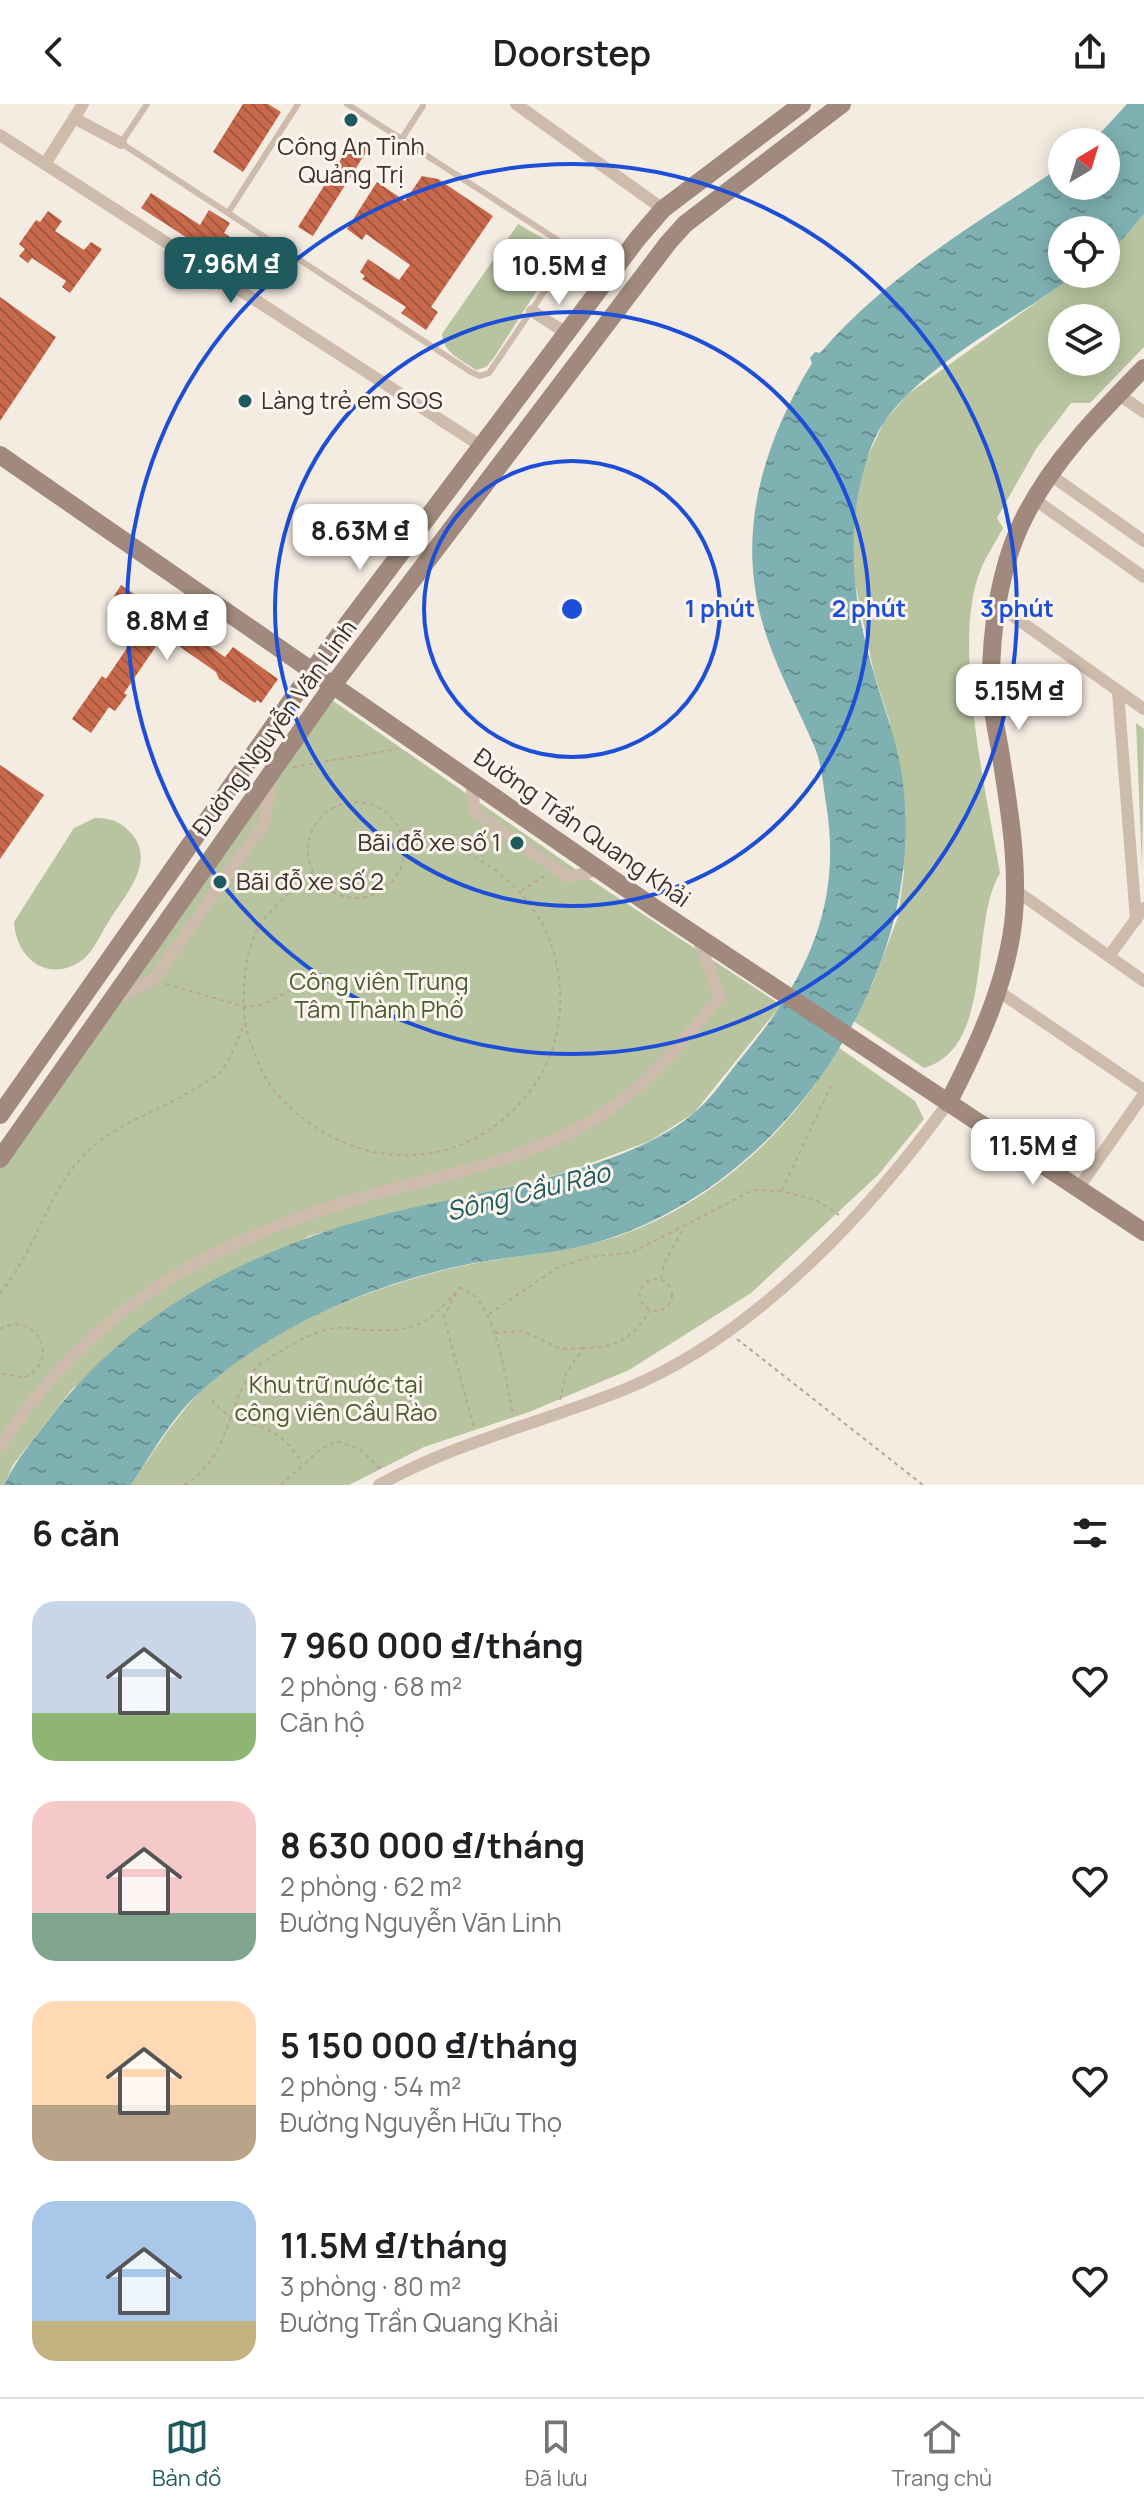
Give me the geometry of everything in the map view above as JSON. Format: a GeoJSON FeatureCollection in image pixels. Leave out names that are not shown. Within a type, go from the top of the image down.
{"type":"FeatureCollection","features":[{"type":"Feature","properties":{"kind":"street"},"geometry":{"type":"LineString","coordinates":[[45,164],[83,104]]}},
{"type":"Feature","properties":{"kind":"street"},"geometry":{"type":"LineString","coordinates":[[516,104],[663,209]]}},
{"type":"Feature","properties":{"kind":"street","name":"Đường Nguyễn Văn Linh"},"geometry":{"type":"LineString","coordinates":[[0,1115],[312,671],[663,209],[802,104]]}},
{"type":"Feature","properties":{"kind":"street","name":"Đường Nguyễn Văn Linh"},"geometry":{"type":"LineString","coordinates":[[0,1159],[333,685],[685,224],[842,104]]}},
{"type":"Feature","properties":{"kind":"street"},"geometry":{"type":"LineString","coordinates":[[74,118],[121,143]]}},
{"type":"Feature","properties":{"kind":"street"},"geometry":{"type":"LineString","coordinates":[[0,135],[481,446]]}},
{"type":"Feature","properties":{"kind":"street"},"geometry":{"type":"LineString","coordinates":[[532,311],[566,333]]}},
{"type":"Feature","properties":{"kind":"street"},"geometry":{"type":"LineString","coordinates":[[384,1482],[438,1453],[652,1377],[733,1327],[851,1224],[909,1157],[948,1103],[998,991],[1014,918],[1012,840],[991,694],[999,606],[1007,565],[1034,499],[1049,474],[1144,368]]}},
{"type":"Feature","properties":{"kind":"street"},"geometry":{"type":"LineString","coordinates":[[1118,394],[1144,412]]}},
{"type":"Feature","properties":{"kind":"street","name":"Đường Trần Quang Khải"},"geometry":{"type":"LineString","coordinates":[[0,455],[697,936],[1144,1232]]}},
{"type":"Feature","properties":{"kind":"street"},"geometry":{"type":"LineString","coordinates":[[1049,474],[1144,541]]}},
{"type":"Feature","properties":{"kind":"street"},"geometry":{"type":"LineString","coordinates":[[1034,499],[1144,577]]}},
{"type":"Feature","properties":{"kind":"street"},"geometry":{"type":"LineString","coordinates":[[999,606],[1144,709]]}},
{"type":"Feature","properties":{"kind":"street"},"geometry":{"type":"LineString","coordinates":[[1118,692],[1136,920]]}},
{"type":"Feature","properties":{"kind":"street"},"geometry":{"type":"LineString","coordinates":[[111,1001],[154,979],[265,822],[273,771]]}},
{"type":"Feature","properties":{"kind":"street"},"geometry":{"type":"LineString","coordinates":[[471,781],[475,813],[556,869],[568,877],[600,870]]}},
{"type":"Feature","properties":{"kind":"street"},"geometry":{"type":"LineString","coordinates":[[1015,890],[1144,981]]}},
{"type":"Feature","properties":{"kind":"street"},"geometry":{"type":"LineString","coordinates":[[1109,956],[1144,908]]}},
{"type":"Feature","properties":{"kind":"street"},"geometry":{"type":"LineString","coordinates":[[0,1447],[29,1403],[75,1354],[116,1317],[202,1257],[310,1215],[531,1150],[555,1141],[611,1109],[653,1072],[720,997],[697,936]]}},
{"type":"Feature","properties":{"kind":"street"},"geometry":{"type":"LineString","coordinates":[[998,991],[1144,1092],[1077,1190]]}},
{"type":"Feature","properties":{"kind":"lane"},"geometry":{"type":"LineString","coordinates":[[147,104],[121,143],[480,376],[489,373],[565,261],[567,251],[562,243],[347,104]]}},
{"type":"Feature","properties":{"kind":"lane"},"geometry":{"type":"LineString","coordinates":[[228,213],[298,104]]}},
{"type":"Feature","properties":{"kind":"lane"},"geometry":{"type":"LineString","coordinates":[[401,140],[423,106]]}},
{"type":"Feature","properties":{"kind":"path"},"geometry":{"type":"LineString","coordinates":[[273,771],[420,745]]}},
{"type":"Feature","properties":{"kind":"path"},"geometry":{"type":"LineString","coordinates":[[341,804],[372,805],[396,823],[404,852],[394,880],[369,896],[353,898],[337,894],[313,872],[308,856],[312,831],[326,812],[341,804]]}},
{"type":"Feature","properties":{"kind":"path"},"geometry":{"type":"LineString","coordinates":[[313,872],[257,929],[243,982],[248,1038],[271,1088],[311,1127],[361,1151],[416,1157],[470,1143],[515,1111],[547,1066],[562,1013],[559,964],[541,918],[509,879],[468,852],[432,839],[402,837]]}},
{"type":"Feature","properties":{"kind":"path"},"geometry":{"type":"LineString","coordinates":[[520,892],[556,869]]}},
{"type":"Feature","properties":{"kind":"path"},"geometry":{"type":"LineString","coordinates":[[154,979],[245,1007],[262,1005],[314,978]]}},
{"type":"Feature","properties":{"kind":"path"},"geometry":{"type":"LineString","coordinates":[[0,1293],[28,1250],[53,1193],[83,1155],[124,1123],[178,1101],[221,1072],[247,1021]]}},
{"type":"Feature","properties":{"kind":"path"},"geometry":{"type":"LineString","coordinates":[[781,1191],[831,1086]]}},
{"type":"Feature","properties":{"kind":"path"},"geometry":{"type":"LineString","coordinates":[[489,1314],[557,1268],[589,1257],[633,1252],[753,1190],[781,1191],[816,1200],[851,1224]]}},
{"type":"Feature","properties":{"kind":"path"},"geometry":{"type":"LineString","coordinates":[[660,1279],[665,1262],[684,1226]]}},
{"type":"Feature","properties":{"kind":"path"},"geometry":{"type":"LineString","coordinates":[[660,1279],[671,1287],[672,1298],[662,1310],[650,1310],[640,1300],[640,1290],[646,1281],[660,1279]]}},
{"type":"Feature","properties":{"kind":"path"},"geometry":{"type":"LineString","coordinates":[[460,1287],[472,1292],[489,1314],[516,1427]]}},
{"type":"Feature","properties":{"kind":"path"},"geometry":{"type":"LineString","coordinates":[[186,1485],[224,1442],[245,1382],[261,1364],[315,1334],[335,1328],[406,1331],[419,1326],[436,1314],[460,1287]]}},
{"type":"Feature","properties":{"kind":"path"},"geometry":{"type":"LineString","coordinates":[[460,1287],[444,1317],[477,1440]]}},
{"type":"Feature","properties":{"kind":"path"},"geometry":{"type":"LineString","coordinates":[[494,1334],[523,1331],[561,1349],[624,1342],[641,1325],[650,1310]]}},
{"type":"Feature","properties":{"kind":"path"},"geometry":{"type":"LineString","coordinates":[[0,1329],[16,1324],[26,1325],[39,1336],[44,1352],[32,1374],[15,1378],[0,1373]]}},
{"type":"Feature","properties":{"kind":"path"},"geometry":{"type":"LineString","coordinates":[[733,1327],[737,1340],[752,1354],[923,1485]]}},
{"type":"Feature","properties":{"kind":"path"},"geometry":{"type":"LineString","coordinates":[[557,1413],[566,1373],[584,1348]]}},
{"type":"Feature","properties":{"kind":"path"},"geometry":{"type":"LineString","coordinates":[[212,1400],[231,1419],[276,1432],[288,1441],[303,1465]]}},
{"type":"Feature","properties":{"kind":"path"},"geometry":{"type":"LineString","coordinates":[[281,1485],[336,1441],[360,1449],[384,1482]]}},
{"type":"Feature","properties":{"kind":"green space"},"geometry":{"type":"Polygon","coordinates":[[[1144,214],[1144,347],[1120,372],[1120,304],[1048,304],[1048,376],[1116,376],[1090,403],[1071,403],[1036,449],[997,518],[1003,528],[978,577],[971,608],[971,683],[981,765],[1000,873],[985,922],[971,1011],[961,1036],[946,1056],[924,1068],[852,1020],[873,983],[898,917],[904,872],[890,723],[874,673],[852,569],[853,524],[864,464],[884,422],[908,394],[1056,288],[1120,288],[1120,242],[1144,214]]]}},
{"type":"Feature","properties":{"kind":"green space"},"geometry":{"type":"Polygon","coordinates":[[[518,224],[553,244],[556,254],[552,267],[493,359],[486,367],[476,370],[450,351],[442,334],[518,224]]]}},
{"type":"Feature","properties":{"kind":"green space","name":"Công viên Trung Tâm Thành Phố"},"geometry":{"type":"Polygon","coordinates":[[[329,698],[591,880],[781,1005],[694,1113],[650,1141],[567,1172],[309,1236],[73,1388],[13,1465],[4,1485],[0,1485],[0,1154],[329,698]]]}},
{"type":"Feature","properties":{"kind":"green space"},"geometry":{"type":"Polygon","coordinates":[[[1136,723],[1144,729],[1142,866],[1136,723]]]}},
{"type":"Feature","properties":{"kind":"green space"},"geometry":{"type":"Polygon","coordinates":[[[95,818],[120,824],[137,841],[140,864],[136,876],[85,957],[68,967],[56,970],[45,968],[27,956],[20,946],[14,922],[74,828],[95,818]]]}},
{"type":"Feature","properties":{"kind":"green space","name":"Khu trữ nước tại công viên Cầu Rào"},"geometry":{"type":"Polygon","coordinates":[[[838,1047],[915,1101],[924,1119],[878,1175],[751,1293],[629,1370],[529,1412],[424,1447],[349,1485],[131,1485],[169,1429],[205,1387],[272,1338],[298,1324],[364,1295],[434,1273],[595,1243],[632,1231],[703,1194],[766,1142],[794,1112],[838,1047]]]}},
{"type":"Feature","properties":{"kind":"water","name":"Sông Cầu Rào"},"geometry":{"type":"Polygon","coordinates":[[[1127,104],[1144,104],[1144,214],[1120,242],[1120,216],[1048,216],[1048,288],[1057,288],[927,377],[887,418],[869,453],[855,515],[855,584],[868,651],[900,763],[905,854],[900,892],[879,966],[847,1035],[804,1098],[754,1152],[727,1175],[697,1196],[633,1230],[584,1246],[485,1261],[408,1279],[370,1292],[296,1325],[229,1368],[199,1393],[171,1425],[131,1485],[4,1485],[31,1442],[82,1380],[117,1346],[196,1290],[239,1267],[330,1230],[378,1216],[543,1179],[627,1152],[663,1134],[694,1113],[719,1086],[765,1028],[801,970],[824,908],[829,875],[830,840],[819,761],[771,650],[759,609],[752,558],[757,499],[784,415],[815,352],[820,353],[847,324],[904,274],[1048,175],[1048,200],[1120,200],[1120,128],[1105,128],[1127,104]]]}},
{"type":"Feature","properties":{"kind":"building"},"geometry":{"type":"Polygon","coordinates":[[[243,104],[268,104],[281,112],[243,172],[213,152],[243,104]]]}},
{"type":"Feature","properties":{"kind":"building"},"geometry":{"type":"Polygon","coordinates":[[[353,140],[368,149],[313,236],[298,227],[353,140]]]}},
{"type":"Feature","properties":{"kind":"building"},"geometry":{"type":"Polygon","coordinates":[[[422,176],[438,179],[493,216],[431,307],[438,312],[426,330],[401,313],[406,307],[362,279],[365,276],[360,272],[368,259],[399,280],[410,265],[366,234],[362,240],[347,229],[377,182],[405,201],[422,176]]]}},
{"type":"Feature","properties":{"kind":"building"},"geometry":{"type":"Polygon","coordinates":[[[151,193],[200,225],[209,210],[230,223],[224,233],[258,255],[246,276],[141,208],[151,193]]]}},
{"type":"Feature","properties":{"kind":"building"},"geometry":{"type":"Polygon","coordinates":[[[48,211],[62,221],[55,231],[84,250],[91,242],[102,249],[70,293],[62,287],[66,281],[32,258],[28,263],[19,256],[25,249],[19,244],[36,220],[40,222],[48,211]]]}},
{"type":"Feature","properties":{"kind":"building"},"geometry":{"type":"Polygon","coordinates":[[[0,297],[56,337],[0,421],[0,297]]]}},
{"type":"Feature","properties":{"kind":"building"},"geometry":{"type":"Polygon","coordinates":[[[121,585],[225,657],[233,647],[278,679],[261,703],[257,700],[255,703],[219,679],[216,672],[170,640],[168,644],[161,639],[124,693],[127,695],[115,711],[109,707],[91,733],[72,719],[102,676],[106,679],[142,626],[118,609],[123,602],[114,596],[121,585]]]}},
{"type":"Feature","properties":{"kind":"building"},"geometry":{"type":"Polygon","coordinates":[[[0,765],[44,795],[0,859],[0,765]]]}},
{"type":"Feature","properties":{"kind":"place","name":"Công An Tỉnh Quảng Trị"},"geometry":{"type":"Point","coordinates":[351,120]}},
{"type":"Feature","properties":{"kind":"place","name":"Làng trẻ em SOS"},"geometry":{"type":"Point","coordinates":[245,401]}},
{"type":"Feature","properties":{"kind":"place","name":"Bãi đỗ xe số 1"},"geometry":{"type":"Point","coordinates":[517,843]}},
{"type":"Feature","properties":{"kind":"place","name":"Bãi đỗ xe số 2"},"geometry":{"type":"Point","coordinates":[220,882]}}]}
